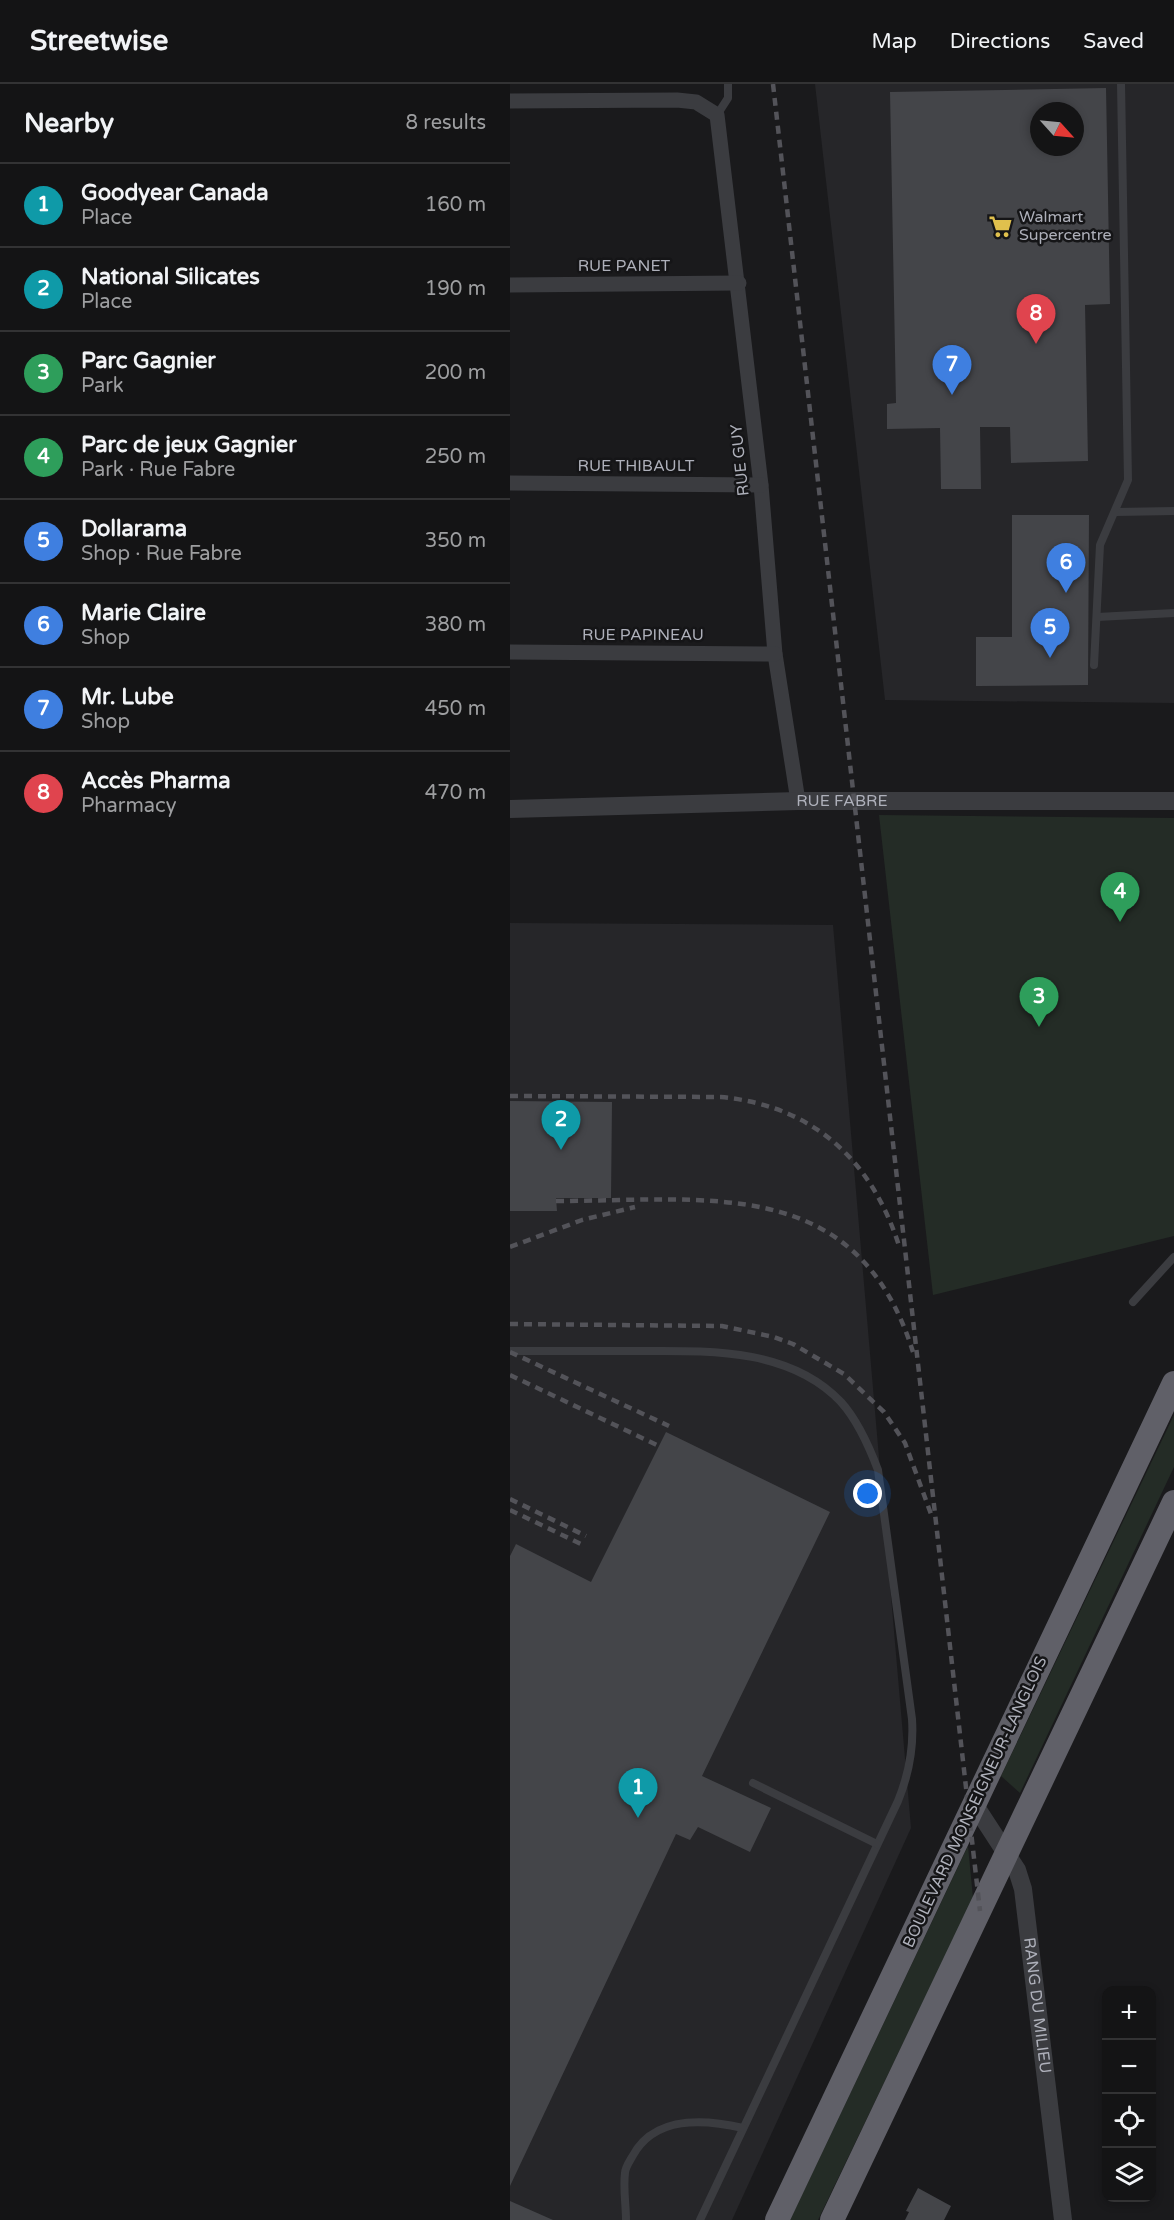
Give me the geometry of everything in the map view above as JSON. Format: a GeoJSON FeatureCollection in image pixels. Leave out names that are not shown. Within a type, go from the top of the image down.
{"type":"FeatureCollection","features":[{"type":"Feature","properties":{"kind":"highway","name":"BOULEVARD MONSEIGNEUR-LANGLOIS"},"geometry":{"type":"LineString","coordinates":[[777,2220],[1174,1383]]}},
{"type":"Feature","properties":{"kind":"highway"},"geometry":{"type":"LineString","coordinates":[[832,2220],[1174,1502]]}},
{"type":"Feature","properties":{"kind":"street"},"geometry":{"type":"LineString","coordinates":[[510,101],[687,101],[696,102],[717,115]]}},
{"type":"Feature","properties":{"kind":"street","name":"RUE GUY"},"geometry":{"type":"LineString","coordinates":[[717,115],[739,283],[761,485],[776,654],[798,801]]}},
{"type":"Feature","properties":{"kind":"street","name":"RUE PANET"},"geometry":{"type":"LineString","coordinates":[[510,285],[739,283]]}},
{"type":"Feature","properties":{"kind":"street","name":"RUE THIBAULT"},"geometry":{"type":"LineString","coordinates":[[510,483],[761,485]]}},
{"type":"Feature","properties":{"kind":"street","name":"RUE PAPINEAU"},"geometry":{"type":"LineString","coordinates":[[510,652],[776,654]]}},
{"type":"Feature","properties":{"kind":"street","name":"RUE FABRE"},"geometry":{"type":"LineString","coordinates":[[510,809],[798,801],[1174,801]]}},
{"type":"Feature","properties":{"kind":"street","name":"RANG DU MILIEU"},"geometry":{"type":"LineString","coordinates":[[974,1804],[1017,1870],[1026,1900],[1063,2220]]}},
{"type":"Feature","properties":{"kind":"lane"},"geometry":{"type":"LineString","coordinates":[[717,115],[728,98],[728,84]]}},
{"type":"Feature","properties":{"kind":"lane"},"geometry":{"type":"LineString","coordinates":[[1094,665],[1100,545],[1128,480],[1121,84]]}},
{"type":"Feature","properties":{"kind":"lane"},"geometry":{"type":"LineString","coordinates":[[1116,512],[1174,511]]}},
{"type":"Feature","properties":{"kind":"lane"},"geometry":{"type":"LineString","coordinates":[[1097,617],[1174,613]]}},
{"type":"Feature","properties":{"kind":"lane"},"geometry":{"type":"LineString","coordinates":[[1133,1302],[1174,1257]]}},
{"type":"Feature","properties":{"kind":"lane"},"geometry":{"type":"LineString","coordinates":[[510,1351],[716,1350],[770,1361],[808,1379],[840,1402],[852,1417],[871,1451],[881,1487],[912,1719],[913,1740],[908,1773],[877,1844],[700,2220]]}},
{"type":"Feature","properties":{"kind":"lane"},"geometry":{"type":"LineString","coordinates":[[753,1783],[877,1844]]}},
{"type":"Feature","properties":{"kind":"lane"},"geometry":{"type":"LineString","coordinates":[[626,2220],[625,2171],[638,2145],[656,2129],[682,2123],[712,2121],[743,2128]]}},
{"type":"Feature","properties":{"kind":"shaded area"},"geometry":{"type":"Polygon","coordinates":[[[815,84],[1174,84],[1174,703],[885,700],[815,84]]]}},
{"type":"Feature","properties":{"kind":"shaded area"},"geometry":{"type":"Polygon","coordinates":[[[879,815],[1174,818],[1174,1236],[933,1295],[879,815]]]}},
{"type":"Feature","properties":{"kind":"shaded area"},"geometry":{"type":"Polygon","coordinates":[[[510,923],[833,925],[911,1828],[732,2220],[510,2220],[510,923]]]}},
{"type":"Feature","properties":{"kind":"shaded area"},"geometry":{"type":"Polygon","coordinates":[[[1174,1415],[1174,1467],[1020,1793],[1001,1776],[1174,1415]]]}},
{"type":"Feature","properties":{"kind":"shaded area"},"geometry":{"type":"Polygon","coordinates":[[[968,1846],[973,1898],[818,2220],[790,2220],[968,1846]]]}},
{"type":"Feature","properties":{"kind":"building","name":"Walmart Supercentre"},"geometry":{"type":"Polygon","coordinates":[[[1106,88],[1110,304],[1085,305],[1088,461],[1011,463],[1010,427],[980,427],[981,489],[941,489],[940,428],[887,429],[887,404],[896,403],[890,92],[1106,88]]]}},
{"type":"Feature","properties":{"kind":"building"},"geometry":{"type":"Polygon","coordinates":[[[1012,515],[1089,515],[1088,685],[976,686],[976,637],[1012,637],[1012,515]]]}},
{"type":"Feature","properties":{"kind":"building"},"geometry":{"type":"Polygon","coordinates":[[[510,1101],[612,1102],[611,1198],[556,1198],[557,1211],[510,1211],[510,1101]]]}},
{"type":"Feature","properties":{"kind":"building"},"geometry":{"type":"Polygon","coordinates":[[[666,1432],[830,1512],[702,1776],[771,1808],[750,1852],[698,1827],[690,1840],[676,1834],[510,2186],[510,1556],[516,1544],[591,1582],[666,1432]]]}},
{"type":"Feature","properties":{"kind":"building"},"geometry":{"type":"Polygon","coordinates":[[[918,2188],[951,2206],[944,2220],[905,2220],[909,2212],[906,2211],[918,2188]]]}},
{"type":"Feature","properties":{"kind":"building"},"geometry":{"type":"Polygon","coordinates":[[[510,2201],[553,2220],[510,2220],[510,2201]]]}},
{"type":"Feature","properties":{"kind":"railway"},"geometry":{"type":"LineString","coordinates":[[773,84],[980,1911]]}},
{"type":"Feature","properties":{"kind":"railway"},"geometry":{"type":"LineString","coordinates":[[510,1096],[721,1097],[754,1103],[784,1112],[811,1126],[835,1143],[856,1165],[874,1189],[900,1249]]}},
{"type":"Feature","properties":{"kind":"railway"},"geometry":{"type":"LineString","coordinates":[[556,1201],[668,1199],[721,1202],[770,1209],[815,1226],[855,1253],[888,1294],[913,1352]]}},
{"type":"Feature","properties":{"kind":"railway"},"geometry":{"type":"LineString","coordinates":[[510,1247],[582,1220],[635,1207]]}},
{"type":"Feature","properties":{"kind":"railway"},"geometry":{"type":"LineString","coordinates":[[510,1324],[722,1326],[774,1337],[793,1344],[844,1374],[884,1412],[905,1443],[931,1514]]}},
{"type":"Feature","properties":{"kind":"railway"},"geometry":{"type":"LineString","coordinates":[[510,1352],[669,1426]]}},
{"type":"Feature","properties":{"kind":"railway"},"geometry":{"type":"LineString","coordinates":[[510,1375],[659,1446]]}},
{"type":"Feature","properties":{"kind":"railway"},"geometry":{"type":"LineString","coordinates":[[510,1499],[586,1536]]}},
{"type":"Feature","properties":{"kind":"railway"},"geometry":{"type":"LineString","coordinates":[[510,1510],[581,1544]]}},
{"type":"Feature","properties":{"kind":"place","name":"Walmart Supercentre"},"geometry":{"type":"Point","coordinates":[1001,226]}},
{"type":"Feature","properties":{"kind":"place","name":"Accès Pharma"},"geometry":{"type":"Point","coordinates":[1036,344]}},
{"type":"Feature","properties":{"kind":"place","name":"Mr. Lube"},"geometry":{"type":"Point","coordinates":[952,395]}},
{"type":"Feature","properties":{"kind":"place","name":"Marie Claire"},"geometry":{"type":"Point","coordinates":[1066,593]}},
{"type":"Feature","properties":{"kind":"place","name":"Dollarama"},"geometry":{"type":"Point","coordinates":[1050,658]}},
{"type":"Feature","properties":{"kind":"place","name":"Parc de jeux Gagnier"},"geometry":{"type":"Point","coordinates":[1120,922]}},
{"type":"Feature","properties":{"kind":"place","name":"Parc Gagnier"},"geometry":{"type":"Point","coordinates":[1039,1027]}},
{"type":"Feature","properties":{"kind":"place","name":"National Silicates"},"geometry":{"type":"Point","coordinates":[561,1150]}},
{"type":"Feature","properties":{"kind":"place","name":"Goodyear Canada"},"geometry":{"type":"Point","coordinates":[638,1818]}}]}
